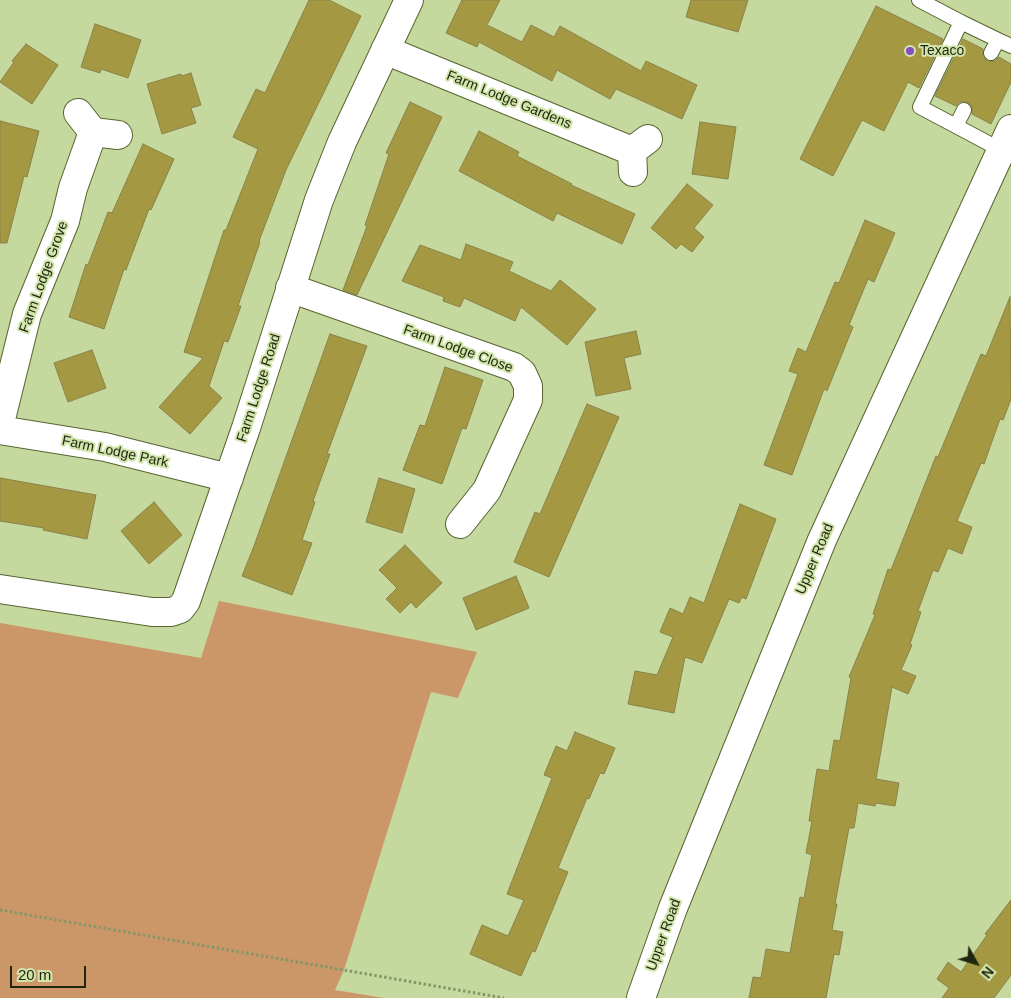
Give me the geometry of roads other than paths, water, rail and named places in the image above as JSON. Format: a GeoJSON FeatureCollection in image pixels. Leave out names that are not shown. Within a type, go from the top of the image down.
{"type":"FeatureCollection","features":[{"type":"Feature","properties":{"kind":"street","name":"Farm Lodge Road"},"geometry":{"type":"LineString","coordinates":[[0,590],[152,612],[171,612],[180,609],[186,601],[229,478],[322,192],[342,142],[409,0]]}},
{"type":"Feature","properties":{"kind":"street","name":"Farm Lodge Gardens"},"geometry":{"type":"LineString","coordinates":[[385,50],[638,154]]}},
{"type":"Feature","properties":{"kind":"street","name":"Farm Lodge Grove"},"geometry":{"type":"LineString","coordinates":[[0,423],[27,314],[65,221],[73,188],[96,127]]}},
{"type":"Feature","properties":{"kind":"street","name":"Upper Road"},"geometry":{"type":"LineString","coordinates":[[641,998],[673,908],[822,540],[1006,140]]}},
{"type":"Feature","properties":{"kind":"street","name":"Farm Lodge Close"},"geometry":{"type":"LineString","coordinates":[[290,288],[514,367],[522,373],[528,386],[528,400],[487,490],[459,528]]}},
{"type":"Feature","properties":{"kind":"street","name":"Farm Lodge Park"},"geometry":{"type":"LineString","coordinates":[[0,430],[105,448],[229,478]]}},
{"type":"Feature","properties":{"kind":"lane"},"geometry":{"type":"LineString","coordinates":[[919,0],[1011,46]]}},
{"type":"Feature","properties":{"kind":"lane"},"geometry":{"type":"LineString","coordinates":[[961,22],[920,107],[956,126],[1006,140]]}},
{"type":"Feature","properties":{"kind":"lane"},"geometry":{"type":"LineString","coordinates":[[991,53],[998,40]]}},
{"type":"Feature","properties":{"kind":"lane"},"geometry":{"type":"LineString","coordinates":[[956,126],[964,110]]}},
{"type":"Feature","properties":{"kind":"place","name":"Texaco"},"geometry":{"type":"Point","coordinates":[910,51]}}]}
